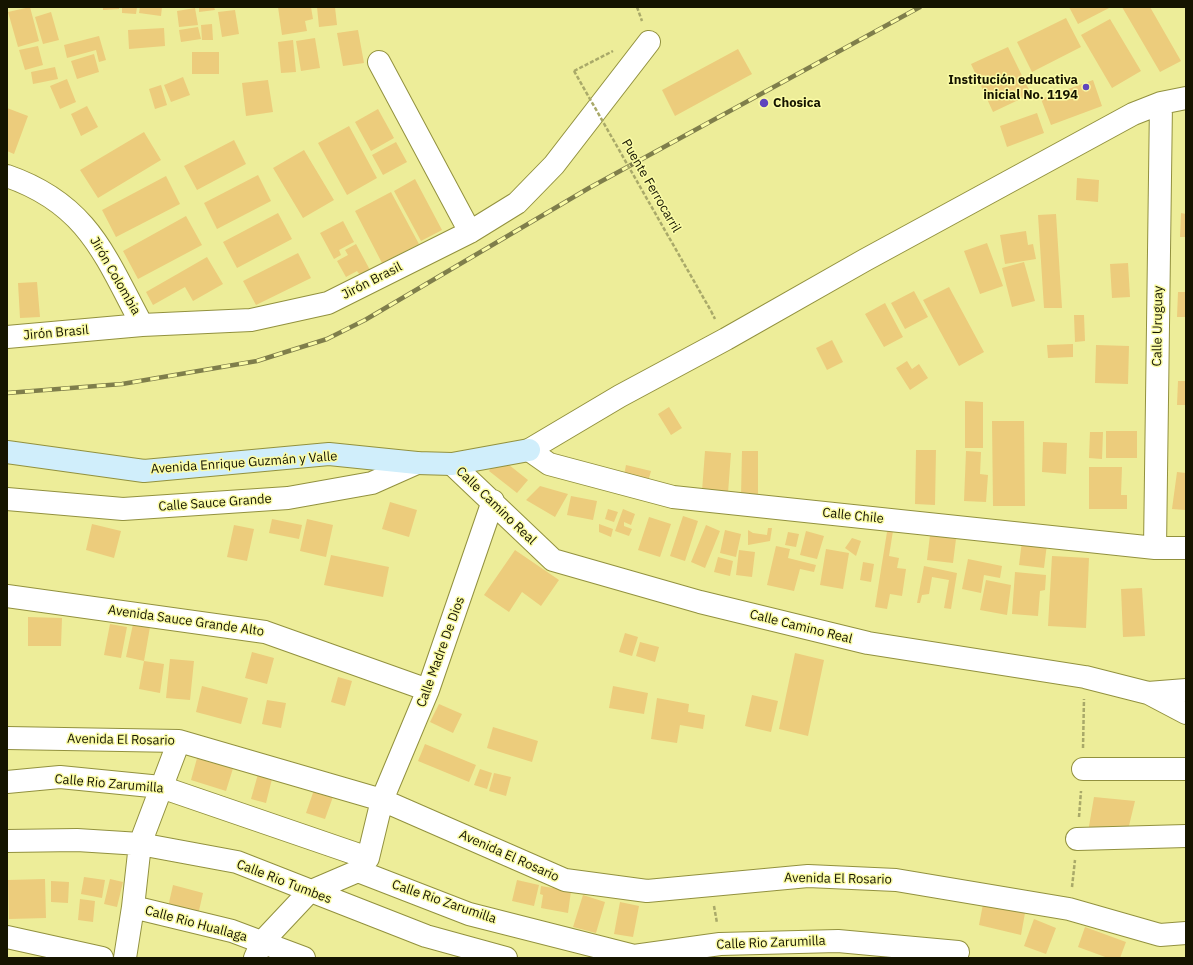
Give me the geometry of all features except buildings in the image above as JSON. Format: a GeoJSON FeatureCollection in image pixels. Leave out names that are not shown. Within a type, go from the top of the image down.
{"type":"FeatureCollection","features":[{"type":"Feature","properties":{"kind":"street","name":"Jirón Brasil"},"geometry":{"type":"LineString","coordinates":[[7,337],[142,325],[251,320],[328,303],[470,232],[517,203],[554,165],[649,42]]}},
{"type":"Feature","properties":{"kind":"street"},"geometry":{"type":"LineString","coordinates":[[379,62],[470,232]]}},
{"type":"Feature","properties":{"kind":"street"},"geometry":{"type":"LineString","coordinates":[[529,450],[620,396],[726,339],[872,256],[1133,114],[1161,103],[1186,98]]}},
{"type":"Feature","properties":{"kind":"street","name":"Calle Uruguay"},"geometry":{"type":"LineString","coordinates":[[1155,548],[1161,103]]}},
{"type":"Feature","properties":{"kind":"street","name":"Jirón Colombia"},"geometry":{"type":"LineString","coordinates":[[7,176],[50,195],[72,212],[94,238],[142,325]]}},
{"type":"Feature","properties":{"kind":"street","name":"Avenida Enrique Guzmán y Valle"},"geometry":{"type":"LineString","coordinates":[[7,452],[144,471],[329,454],[417,463],[452,464],[529,450]]}},
{"type":"Feature","properties":{"kind":"street","name":"Calle Chile"},"geometry":{"type":"LineString","coordinates":[[529,450],[549,464],[673,497],[1155,548],[1186,548]]}},
{"type":"Feature","properties":{"kind":"street","name":"Calle Sauce Grande"},"geometry":{"type":"LineString","coordinates":[[7,499],[123,510],[288,498],[372,483],[417,463]]}},
{"type":"Feature","properties":{"kind":"street","name":"Calle Camino Real"},"geometry":{"type":"LineString","coordinates":[[452,464],[493,501],[552,560],[700,602],[868,642],[1085,677],[1148,694],[1186,713]]}},
{"type":"Feature","properties":{"kind":"street","name":"Calle Madre De Dios"},"geometry":{"type":"LineString","coordinates":[[363,865],[382,800],[428,690],[493,501]]}},
{"type":"Feature","properties":{"kind":"street","name":"Avenida Sauce Grande Alto"},"geometry":{"type":"LineString","coordinates":[[7,596],[266,632],[428,690]]}},
{"type":"Feature","properties":{"kind":"street"},"geometry":{"type":"LineString","coordinates":[[1148,694],[1186,690]]}},
{"type":"Feature","properties":{"kind":"street","name":"Avenida El Rosario"},"geometry":{"type":"LineString","coordinates":[[7,738],[179,741],[382,800],[565,880],[647,891],[808,876],[896,880],[1070,910],[1160,935],[1186,934]]}},
{"type":"Feature","properties":{"kind":"street"},"geometry":{"type":"LineString","coordinates":[[125,958],[134,907],[140,844],[179,741]]}},
{"type":"Feature","properties":{"kind":"street"},"geometry":{"type":"LineString","coordinates":[[1083,769],[1186,769]]}},
{"type":"Feature","properties":{"kind":"street","name":"Calle Rio Zarumilla"},"geometry":{"type":"LineString","coordinates":[[7,782],[60,777],[161,787],[363,865],[469,914],[634,956],[720,944],[838,941],[958,952]]}},
{"type":"Feature","properties":{"kind":"street"},"geometry":{"type":"LineString","coordinates":[[1077,839],[1186,836]]}},
{"type":"Feature","properties":{"kind":"street","name":"Calle Rio Tumbes"},"geometry":{"type":"LineString","coordinates":[[7,841],[77,840],[140,844],[237,862],[309,892],[426,936],[506,958]]}},
{"type":"Feature","properties":{"kind":"street"},"geometry":{"type":"LineString","coordinates":[[258,950],[309,892],[363,865]]}},
{"type":"Feature","properties":{"kind":"street","name":"Calle Rio Huallaga"},"geometry":{"type":"LineString","coordinates":[[134,907],[232,931],[258,950],[304,958]]}},
{"type":"Feature","properties":{"kind":"street"},"geometry":{"type":"LineString","coordinates":[[7,937],[102,958]]}},
{"type":"Feature","properties":{"kind":"path","name":"Puente Ferrocarril"},"geometry":{"type":"LineString","coordinates":[[613,51],[574,71],[711,311]]}},
{"type":"Feature","properties":{"kind":"path"},"geometry":{"type":"LineString","coordinates":[[1070,910],[1083,769],[1085,677]]}},
{"type":"Feature","properties":{"kind":"path"},"geometry":{"type":"LineString","coordinates":[[710,884],[720,944]]}},
{"type":"Feature","properties":{"kind":"railway"},"geometry":{"type":"LineString","coordinates":[[7,393],[122,384],[257,361],[327,339],[365,320],[589,188],[920,7]]}},
{"type":"Feature","properties":{"kind":"place","name":"Institución educativa inicial No. 1194"},"geometry":{"type":"Point","coordinates":[1086,87]}},
{"type":"Feature","properties":{"kind":"place","name":"Chosica"},"geometry":{"type":"Point","coordinates":[764,103]}}]}
